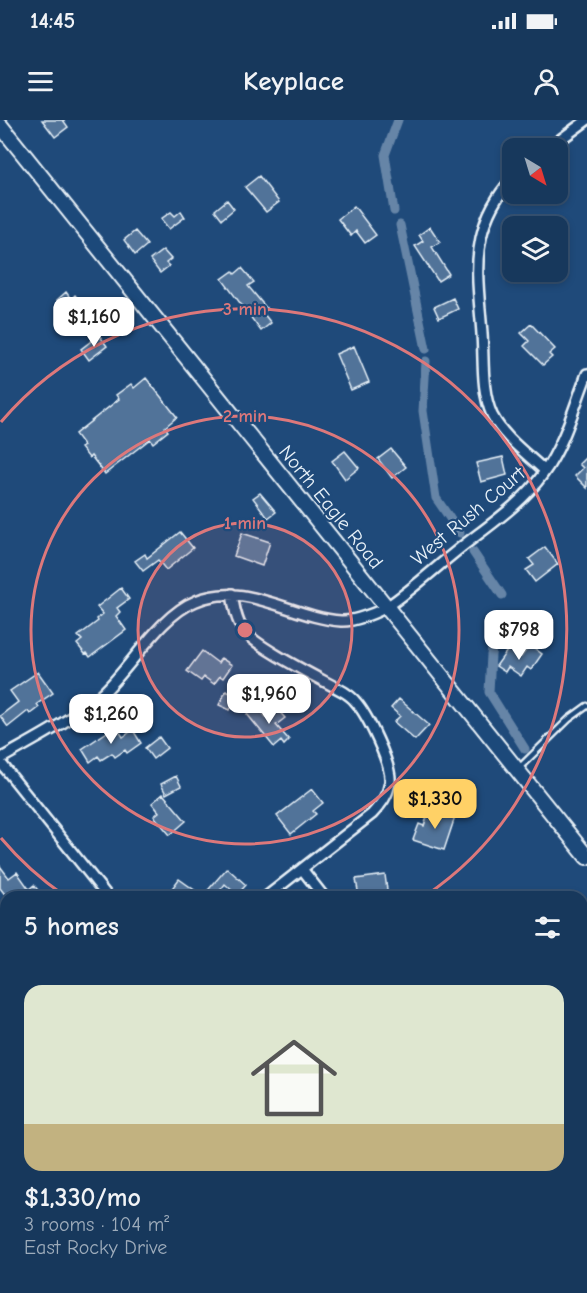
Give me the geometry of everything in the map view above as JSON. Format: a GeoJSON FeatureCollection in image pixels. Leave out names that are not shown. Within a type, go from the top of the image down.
{"type":"FeatureCollection","features":[{"type":"Feature","properties":{"kind":"main road","name":"North Eagle Road"},"geometry":{"type":"LineString","coordinates":[[0,125],[587,857]]}},
{"type":"Feature","properties":{"kind":"street"},"geometry":{"type":"LineString","coordinates":[[0,125],[6,120]]}},
{"type":"Feature","properties":{"kind":"street"},"geometry":{"type":"LineString","coordinates":[[562,138],[586,120]]}},
{"type":"Feature","properties":{"kind":"street"},"geometry":{"type":"LineString","coordinates":[[502,191],[483,228],[479,249],[478,270],[486,393],[492,415],[504,433],[545,471]]}},
{"type":"Feature","properties":{"kind":"street","name":"West Rush Court"},"geometry":{"type":"LineString","coordinates":[[232,594],[250,597],[328,620],[344,622],[386,607],[532,488],[545,471],[559,445],[587,374]]}},
{"type":"Feature","properties":{"kind":"street"},"geometry":{"type":"LineString","coordinates":[[103,891],[0,760],[96,699],[179,610],[213,595],[232,594],[243,630],[258,643],[354,700],[362,711],[388,763],[390,779],[383,802],[372,814],[274,891]]}},
{"type":"Feature","properties":{"kind":"street"},"geometry":{"type":"LineString","coordinates":[[302,869],[319,891]]}},
{"type":"Feature","properties":{"kind":"lane"},"geometry":{"type":"LineString","coordinates":[[517,770],[569,719],[587,706]]}},
{"type":"Feature","properties":{"kind":"building"},"geometry":{"type":"Polygon","coordinates":[[[42,120],[63,120],[68,127],[55,137],[42,120]]]}},
{"type":"Feature","properties":{"kind":"building"},"geometry":{"type":"Polygon","coordinates":[[[259,176],[279,202],[266,212],[245,187],[259,176]]]}},
{"type":"Feature","properties":{"kind":"building"},"geometry":{"type":"Polygon","coordinates":[[[227,200],[234,209],[222,219],[215,210],[227,200]]]}},
{"type":"Feature","properties":{"kind":"building"},"geometry":{"type":"Polygon","coordinates":[[[354,206],[376,235],[365,243],[356,231],[351,236],[338,219],[354,206]]]}},
{"type":"Feature","properties":{"kind":"building"},"geometry":{"type":"Polygon","coordinates":[[[181,211],[185,217],[169,229],[161,219],[171,212],[175,216],[181,211]]]}},
{"type":"Feature","properties":{"kind":"building"},"geometry":{"type":"Polygon","coordinates":[[[430,227],[440,242],[432,247],[449,274],[438,281],[415,246],[423,241],[419,235],[430,227]]]}},
{"type":"Feature","properties":{"kind":"building"},"geometry":{"type":"Polygon","coordinates":[[[135,231],[147,245],[135,255],[124,240],[135,231]]]}},
{"type":"Feature","properties":{"kind":"building"},"geometry":{"type":"Polygon","coordinates":[[[163,250],[171,259],[166,263],[169,266],[160,273],[150,260],[163,250]]]}},
{"type":"Feature","properties":{"kind":"building"},"geometry":{"type":"Polygon","coordinates":[[[242,268],[254,282],[248,286],[267,309],[263,313],[271,323],[261,331],[222,279],[233,271],[235,274],[242,268]]]}},
{"type":"Feature","properties":{"kind":"building"},"geometry":{"type":"Polygon","coordinates":[[[66,292],[71,299],[75,295],[84,306],[70,317],[57,300],[66,292]]]}},
{"type":"Feature","properties":{"kind":"building"},"geometry":{"type":"Polygon","coordinates":[[[453,298],[458,309],[439,318],[434,307],[453,298]]]}},
{"type":"Feature","properties":{"kind":"building"},"geometry":{"type":"Polygon","coordinates":[[[531,324],[555,349],[549,354],[552,357],[543,365],[524,346],[529,341],[521,333],[531,324]]]}},
{"type":"Feature","properties":{"kind":"building"},"geometry":{"type":"Polygon","coordinates":[[[99,335],[107,346],[89,360],[81,349],[99,335]]]}},
{"type":"Feature","properties":{"kind":"building"},"geometry":{"type":"Polygon","coordinates":[[[354,346],[369,382],[351,390],[336,354],[354,346]]]}},
{"type":"Feature","properties":{"kind":"building"},"geometry":{"type":"Polygon","coordinates":[[[146,378],[177,417],[165,427],[168,431],[153,443],[150,439],[105,474],[91,456],[89,458],[81,448],[84,446],[75,434],[119,399],[116,395],[131,384],[134,388],[146,378]]]}},
{"type":"Feature","properties":{"kind":"building"},"geometry":{"type":"Polygon","coordinates":[[[391,449],[406,467],[392,478],[378,459],[391,449]]]}},
{"type":"Feature","properties":{"kind":"building"},"geometry":{"type":"Polygon","coordinates":[[[345,451],[359,468],[345,479],[332,461],[345,451]]]}},
{"type":"Feature","properties":{"kind":"building"},"geometry":{"type":"Polygon","coordinates":[[[587,456],[587,488],[575,476],[583,468],[579,464],[587,456]]]}},
{"type":"Feature","properties":{"kind":"building"},"geometry":{"type":"Polygon","coordinates":[[[503,457],[507,475],[481,482],[476,463],[503,457]]]}},
{"type":"Feature","properties":{"kind":"building"},"geometry":{"type":"Polygon","coordinates":[[[260,493],[276,512],[268,518],[253,498],[260,493]]]}},
{"type":"Feature","properties":{"kind":"building"},"geometry":{"type":"Polygon","coordinates":[[[180,532],[193,548],[166,570],[158,560],[143,571],[135,561],[145,554],[147,558],[180,532]]]}},
{"type":"Feature","properties":{"kind":"building"},"geometry":{"type":"Polygon","coordinates":[[[242,533],[270,542],[262,566],[234,556],[242,533]]]}},
{"type":"Feature","properties":{"kind":"building"},"geometry":{"type":"Polygon","coordinates":[[[545,547],[558,564],[535,582],[526,570],[534,565],[529,559],[545,547]]]}},
{"type":"Feature","properties":{"kind":"building"},"geometry":{"type":"Polygon","coordinates":[[[121,588],[129,599],[117,608],[120,612],[116,616],[126,630],[90,657],[77,644],[82,640],[78,636],[98,621],[97,619],[103,614],[97,607],[121,588]]]}},
{"type":"Feature","properties":{"kind":"building"},"geometry":{"type":"Polygon","coordinates":[[[530,645],[542,654],[531,670],[527,667],[521,676],[508,667],[505,672],[496,666],[509,648],[521,657],[530,645]]]}},
{"type":"Feature","properties":{"kind":"building"},"geometry":{"type":"Polygon","coordinates":[[[202,651],[218,663],[221,658],[232,665],[223,678],[220,676],[214,684],[204,677],[201,681],[187,671],[202,651]]]}},
{"type":"Feature","properties":{"kind":"building"},"geometry":{"type":"Polygon","coordinates":[[[38,672],[53,693],[37,704],[39,707],[30,714],[28,711],[8,727],[0,716],[18,702],[10,691],[38,672]]]}},
{"type":"Feature","properties":{"kind":"building"},"geometry":{"type":"Polygon","coordinates":[[[226,691],[237,696],[230,710],[219,705],[226,691]]]}},
{"type":"Feature","properties":{"kind":"building"},"geometry":{"type":"Polygon","coordinates":[[[399,699],[429,725],[415,740],[394,722],[400,716],[391,708],[399,699]]]}},
{"type":"Feature","properties":{"kind":"building"},"geometry":{"type":"Polygon","coordinates":[[[257,706],[266,717],[277,709],[285,718],[276,725],[289,740],[284,745],[281,741],[274,747],[247,714],[257,706]]]}},
{"type":"Feature","properties":{"kind":"building"},"geometry":{"type":"Polygon","coordinates":[[[116,726],[123,737],[133,730],[141,743],[127,753],[125,750],[115,757],[112,753],[101,760],[98,756],[90,762],[82,749],[116,726]]]}},
{"type":"Feature","properties":{"kind":"building"},"geometry":{"type":"Polygon","coordinates":[[[159,737],[167,748],[153,759],[145,748],[159,737]]]}},
{"type":"Feature","properties":{"kind":"building"},"geometry":{"type":"Polygon","coordinates":[[[176,776],[181,786],[166,794],[161,784],[176,776]]]}},
{"type":"Feature","properties":{"kind":"building"},"geometry":{"type":"Polygon","coordinates":[[[312,789],[323,803],[313,811],[316,814],[291,834],[277,816],[312,789]]]}},
{"type":"Feature","properties":{"kind":"building"},"geometry":{"type":"Polygon","coordinates":[[[163,794],[186,821],[170,835],[154,816],[159,812],[152,803],[163,794]]]}},
{"type":"Feature","properties":{"kind":"building"},"geometry":{"type":"Polygon","coordinates":[[[430,808],[455,817],[444,850],[413,840],[419,824],[424,826],[430,808]]]}},
{"type":"Feature","properties":{"kind":"building"},"geometry":{"type":"Polygon","coordinates":[[[0,866],[9,878],[17,872],[29,889],[34,885],[38,891],[2,891],[0,888],[0,866]]]}},
{"type":"Feature","properties":{"kind":"building"},"geometry":{"type":"Polygon","coordinates":[[[227,868],[246,885],[241,891],[233,891],[225,884],[220,891],[207,891],[227,868]]]}},
{"type":"Feature","properties":{"kind":"building"},"geometry":{"type":"Polygon","coordinates":[[[385,875],[387,891],[358,891],[356,879],[385,875]]]}},
{"type":"Feature","properties":{"kind":"building"},"geometry":{"type":"Polygon","coordinates":[[[179,879],[196,891],[170,891],[179,879]]]}},
{"type":"Feature","properties":{"kind":"waterway"},"geometry":{"type":"LineString","coordinates":[[394,211],[385,155],[398,120]]}},
{"type":"Feature","properties":{"kind":"waterway"},"geometry":{"type":"LineString","coordinates":[[400,225],[426,349]]}},
{"type":"Feature","properties":{"kind":"waterway"},"geometry":{"type":"LineString","coordinates":[[426,361],[423,411],[436,498],[460,533]]}},
{"type":"Feature","properties":{"kind":"waterway"},"geometry":{"type":"LineString","coordinates":[[473,552],[502,595]]}},
{"type":"Feature","properties":{"kind":"waterway"},"geometry":{"type":"LineString","coordinates":[[497,621],[491,655],[489,692],[525,749]]}}]}
